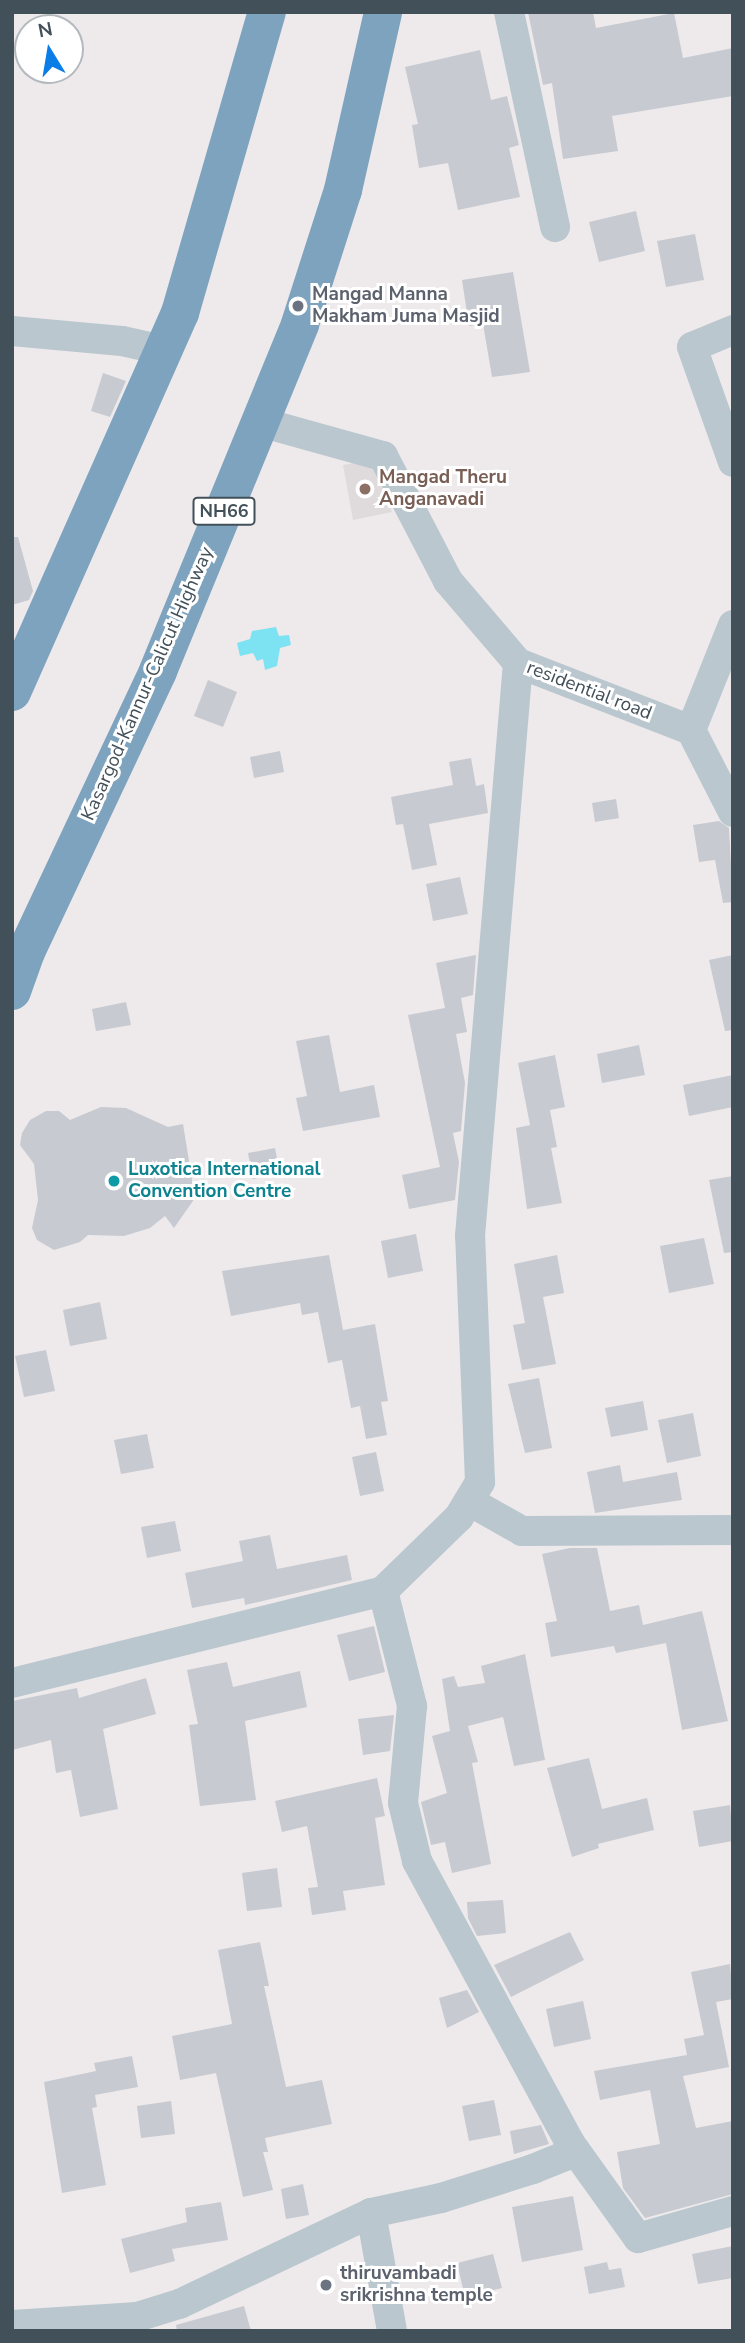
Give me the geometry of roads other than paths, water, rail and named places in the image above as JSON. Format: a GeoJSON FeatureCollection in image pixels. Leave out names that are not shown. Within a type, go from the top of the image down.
{"type":"FeatureCollection","features":[{"type":"Feature","properties":{"kind":"highway"},"geometry":{"type":"LineString","coordinates":[[12,692],[180,313],[267,12]]}},
{"type":"Feature","properties":{"kind":"highway","name":"Kasargod-Kannur-Calicut Highway"},"geometry":{"type":"LineString","coordinates":[[12,991],[26,953],[158,671],[300,324],[343,190],[383,12]]}},
{"type":"Feature","properties":{"kind":"street"},"geometry":{"type":"LineString","coordinates":[[509,12],[555,227]]}},
{"type":"Feature","properties":{"kind":"street"},"geometry":{"type":"LineString","coordinates":[[733,330],[692,347],[733,461]]}},
{"type":"Feature","properties":{"kind":"street"},"geometry":{"type":"LineString","coordinates":[[12,331],[122,341],[163,350]]}},
{"type":"Feature","properties":{"kind":"street","name":"residential road"},"geometry":{"type":"LineString","coordinates":[[260,422],[383,456],[448,581],[518,663],[691,730]]}},
{"type":"Feature","properties":{"kind":"street"},"geometry":{"type":"LineString","coordinates":[[733,625],[691,730],[733,812]]}},
{"type":"Feature","properties":{"kind":"street"},"geometry":{"type":"LineString","coordinates":[[12,1682],[383,1591],[459,1517],[480,1482],[470,1236],[518,663]]}},
{"type":"Feature","properties":{"kind":"street"},"geometry":{"type":"LineString","coordinates":[[469,1500],[522,1531],[733,1530]]}},
{"type":"Feature","properties":{"kind":"street"},"geometry":{"type":"LineString","coordinates":[[383,1591],[412,1706],[402,1802],[417,1861],[570,2143],[638,2238],[733,2211]]}},
{"type":"Feature","properties":{"kind":"street"},"geometry":{"type":"LineString","coordinates":[[12,2325],[59,2327],[137,2317],[179,2304],[371,2213],[441,2198],[533,2169],[565,2156],[570,2143]]}},
{"type":"Feature","properties":{"kind":"street"},"geometry":{"type":"LineString","coordinates":[[371,2213],[392,2331]]}},
{"type":"Feature","properties":{"kind":"water"},"geometry":{"type":"Polygon","coordinates":[[[276,627],[279,636],[289,635],[291,645],[280,648],[277,666],[265,670],[263,659],[257,661],[253,653],[240,656],[237,643],[250,639],[252,631],[276,627]]]}},
{"type":"Feature","properties":{"kind":"place","name":"Mangad Manna Makham Juma Masjid"},"geometry":{"type":"Point","coordinates":[298,306]}},
{"type":"Feature","properties":{"kind":"place","name":"Mangad Theru Anganavadi"},"geometry":{"type":"Point","coordinates":[365,489]}},
{"type":"Feature","properties":{"kind":"place","name":"Luxotica International Convention Centre"},"geometry":{"type":"Point","coordinates":[114,1181]}},
{"type":"Feature","properties":{"kind":"place","name":"thiruvambadi srikrishna temple"},"geometry":{"type":"Point","coordinates":[326,2285]}}]}
